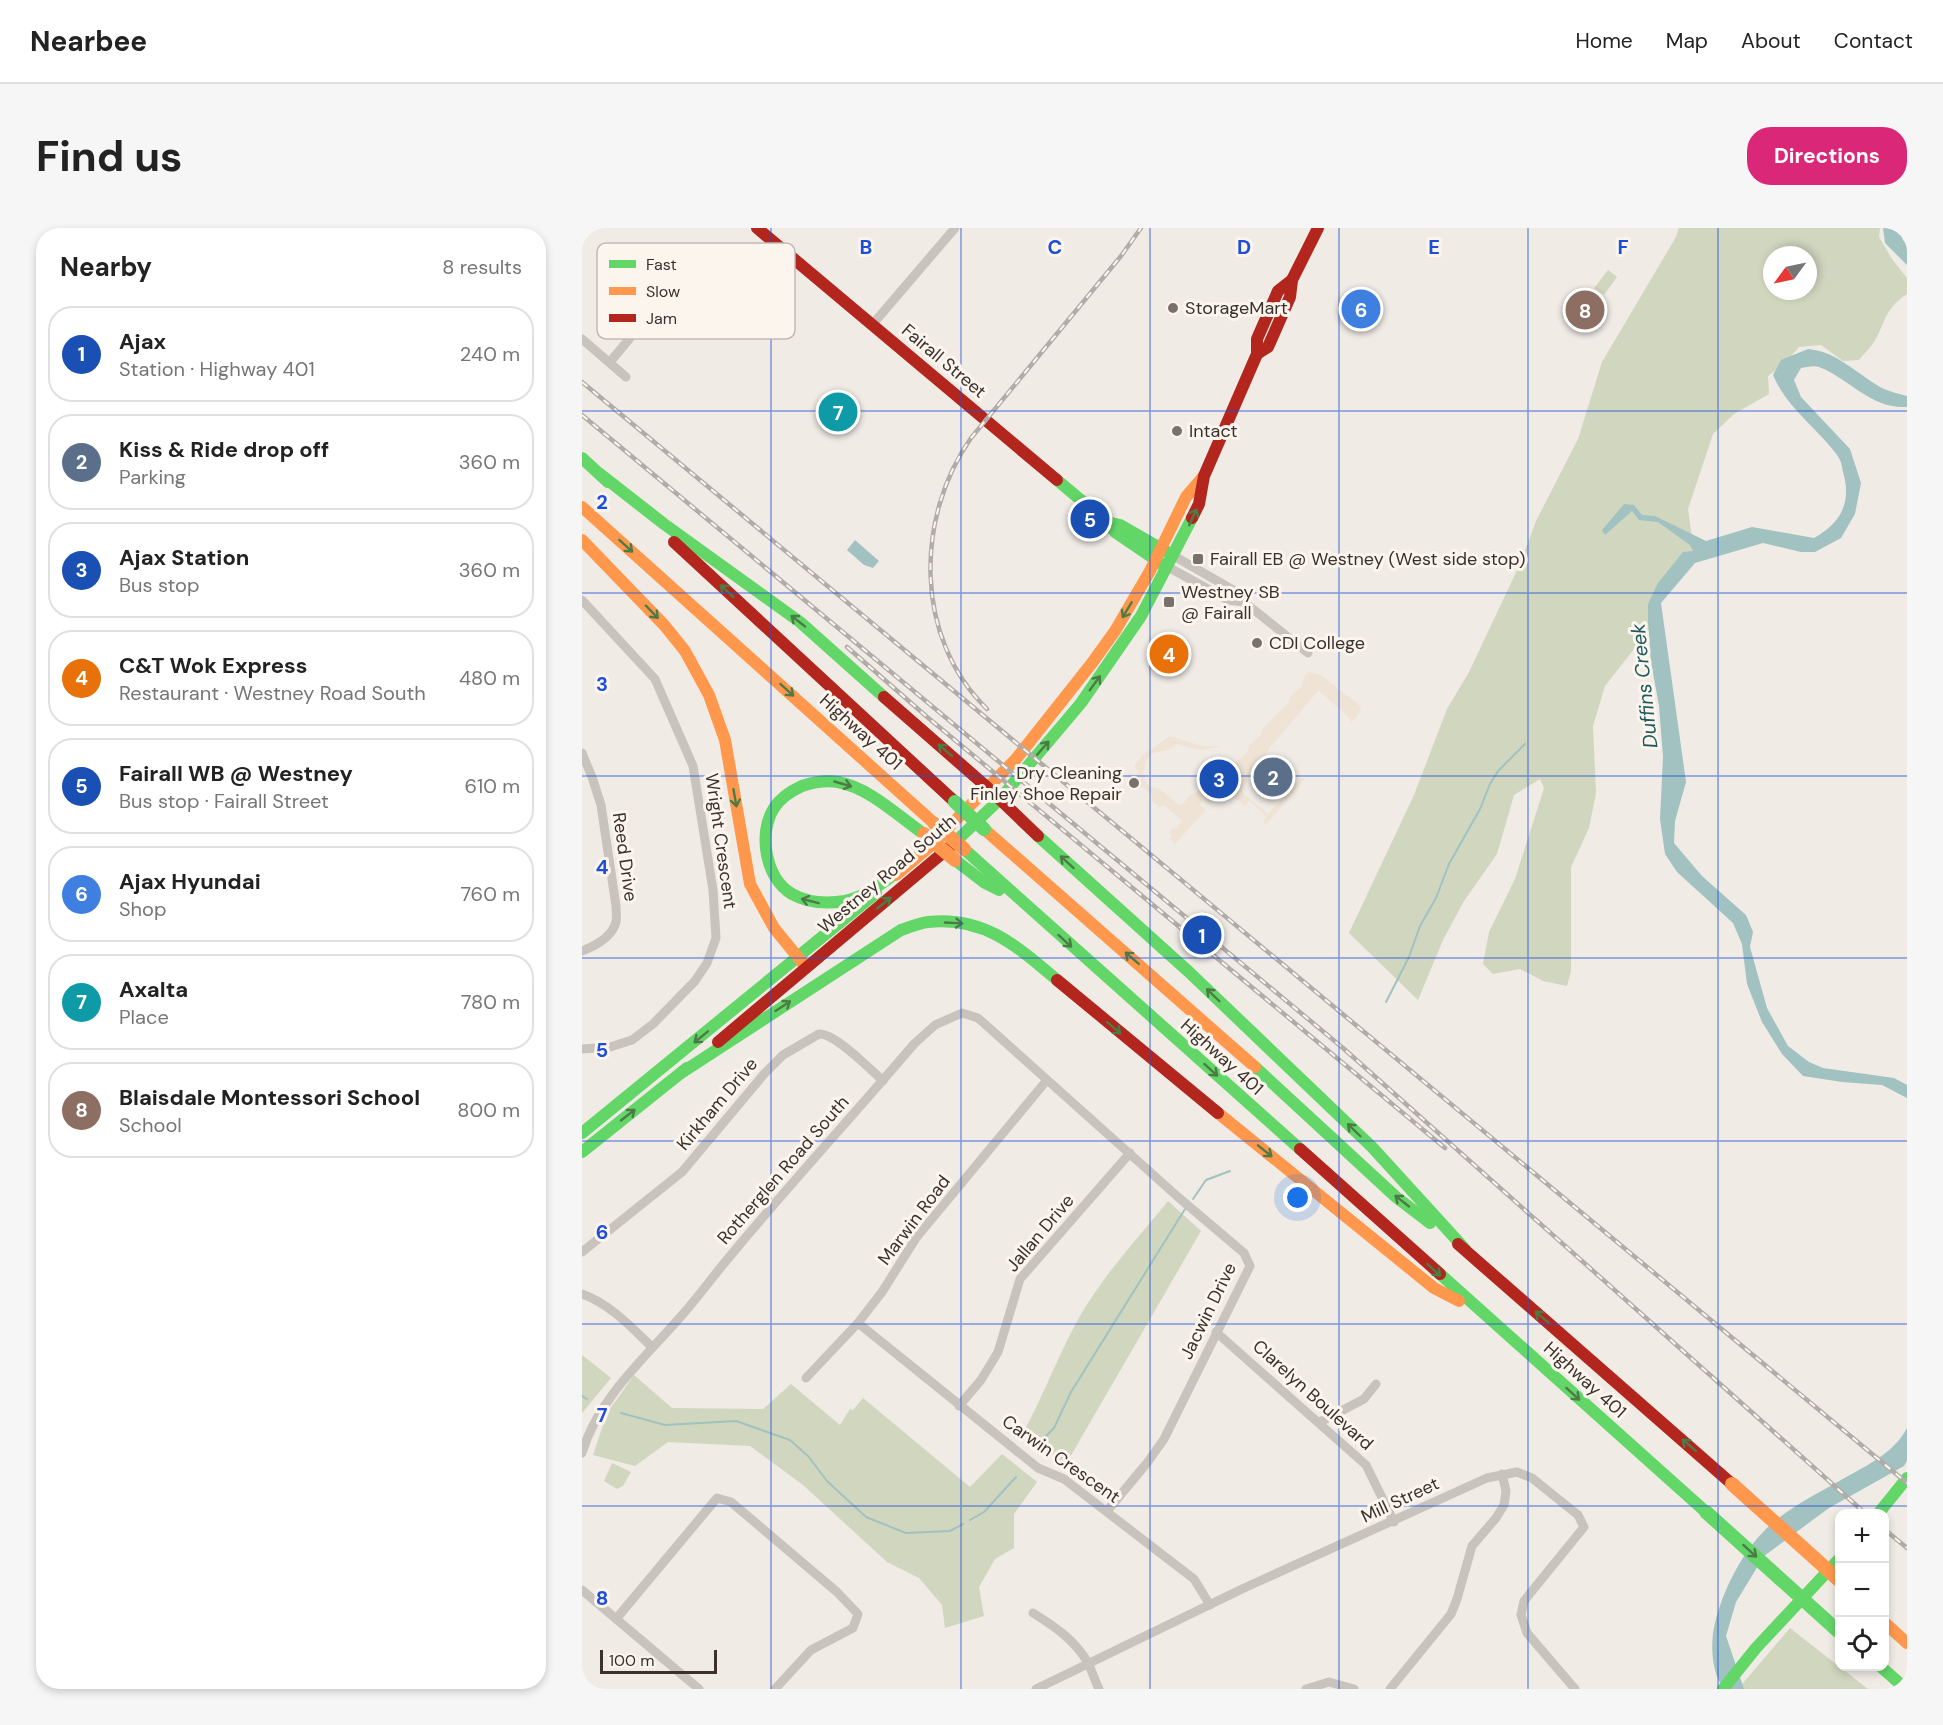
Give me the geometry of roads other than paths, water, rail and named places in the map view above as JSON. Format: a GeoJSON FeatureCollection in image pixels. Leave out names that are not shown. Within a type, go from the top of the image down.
{"type":"FeatureCollection","features":[{"type":"Feature","properties":{"kind":"main road","name":"Fairall Street"},"geometry":{"type":"LineString","coordinates":[[757,228],[775,243]]}},
{"type":"Feature","properties":{"kind":"main road","name":"Westney Road South"},"geometry":{"type":"LineString","coordinates":[[582,1133],[747,1000],[933,862],[1000,799],[1081,703],[1141,616],[1165,558],[1186,497],[1204,476],[1257,354],[1257,339],[1278,291],[1292,280],[1318,228]]}},
{"type":"Feature","properties":{"kind":"main road","name":"Fairall Street"},"geometry":{"type":"LineString","coordinates":[[795,260],[1107,522],[1120,525],[1165,558]]}},
{"type":"Feature","properties":{"kind":"main road","name":"Highway 401"},"geometry":{"type":"LineString","coordinates":[[582,458],[984,829],[1288,1096],[1396,1197],[1465,1249],[1835,1577]]}},
{"type":"Feature","properties":{"kind":"main road"},"geometry":{"type":"LineString","coordinates":[[600,474],[664,524],[800,622],[988,788],[1189,972],[1372,1148],[1465,1249]]}},
{"type":"Feature","properties":{"kind":"main road","name":"Highway 401"},"geometry":{"type":"LineString","coordinates":[[582,507],[1835,1628]]}},
{"type":"Feature","properties":{"kind":"main road"},"geometry":{"type":"LineString","coordinates":[[582,540],[665,626],[685,651],[710,695],[725,740],[750,884],[770,923],[801,962]]}},
{"type":"Feature","properties":{"kind":"main road","name":"Westney Road South"},"geometry":{"type":"LineString","coordinates":[[582,1152],[681,1073],[901,870],[928,848],[1017,759],[1092,663],[1165,558]]}},
{"type":"Feature","properties":{"kind":"main road"},"geometry":{"type":"LineString","coordinates":[[901,870],[848,900],[831,903],[814,903],[803,900],[789,893],[769,867],[764,849],[769,817],[786,793],[794,788],[809,783],[837,782],[857,789],[924,834],[985,883],[1021,902]]}},
{"type":"Feature","properties":{"kind":"main road"},"geometry":{"type":"LineString","coordinates":[[681,1073],[901,930],[927,922],[959,922],[985,928],[1012,943],[1037,962],[1143,1053],[1434,1288],[1482,1313]]}},
{"type":"Feature","properties":{"kind":"main road"},"geometry":{"type":"LineString","coordinates":[[1882,1508],[1907,1478]]}},
{"type":"Feature","properties":{"kind":"main road"},"geometry":{"type":"LineString","coordinates":[[1723,1689],[1756,1648],[1835,1562]]}},
{"type":"Feature","properties":{"kind":"main road"},"geometry":{"type":"LineString","coordinates":[[1889,1627],[1907,1643]]}},
{"type":"Feature","properties":{"kind":"main road"},"geometry":{"type":"LineString","coordinates":[[1886,1671],[1906,1689]]}},
{"type":"Feature","properties":{"kind":"street"},"geometry":{"type":"LineString","coordinates":[[872,325],[955,228]]}},
{"type":"Feature","properties":{"kind":"street"},"geometry":{"type":"LineString","coordinates":[[582,339],[626,377]]}},
{"type":"Feature","properties":{"kind":"street"},"geometry":{"type":"LineString","coordinates":[[610,362],[629,339]]}},
{"type":"Feature","properties":{"kind":"street"},"geometry":{"type":"LineString","coordinates":[[1165,558],[1233,590],[1244,602],[1308,652]]}},
{"type":"Feature","properties":{"kind":"street","name":"Wright Crescent"},"geometry":{"type":"LineString","coordinates":[[582,600],[655,679],[693,766],[713,890],[716,938],[707,963],[694,981],[653,1024],[632,1040],[610,1047],[582,1049]]}},
{"type":"Feature","properties":{"kind":"street","name":"Reed Drive"},"geometry":{"type":"LineString","coordinates":[[582,753],[601,806],[616,906],[616,923],[609,934],[598,945],[582,951]]}},
{"type":"Feature","properties":{"kind":"street","name":"Rotherglen Road South"},"geometry":{"type":"LineString","coordinates":[[582,1453],[587,1436],[597,1417],[652,1347],[914,1044],[935,1026],[962,1013],[978,1018],[1047,1080]]}},
{"type":"Feature","properties":{"kind":"street","name":"Kirkham Drive"},"geometry":{"type":"LineString","coordinates":[[582,1252],[682,1172],[765,1073],[783,1055],[819,1034],[824,1034],[841,1044],[883,1081]]}},
{"type":"Feature","properties":{"kind":"street","name":"Jacwin Drive"},"geometry":{"type":"LineString","coordinates":[[1047,1080],[1244,1252],[1250,1266],[1164,1439],[1107,1511]]}},
{"type":"Feature","properties":{"kind":"street","name":"Marwin Road"},"geometry":{"type":"LineString","coordinates":[[806,1378],[858,1323],[882,1292],[916,1238],[1047,1080]]}},
{"type":"Feature","properties":{"kind":"street","name":"Jallan Drive"},"geometry":{"type":"LineString","coordinates":[[959,1406],[981,1380],[998,1352],[1020,1279],[1130,1154]]}},
{"type":"Feature","properties":{"kind":"street"},"geometry":{"type":"LineString","coordinates":[[582,1293],[614,1311],[652,1347]]}},
{"type":"Feature","properties":{"kind":"street","name":"Carwin Crescent"},"geometry":{"type":"LineString","coordinates":[[858,1323],[1038,1468],[1064,1479],[1194,1579],[1210,1605]]}},
{"type":"Feature","properties":{"kind":"street","name":"Clarelyn Boulevard"},"geometry":{"type":"LineString","coordinates":[[1216,1332],[1366,1465],[1394,1522]]}},
{"type":"Feature","properties":{"kind":"street"},"geometry":{"type":"LineString","coordinates":[[1320,1422],[1364,1399],[1376,1384]]}},
{"type":"Feature","properties":{"kind":"street","name":"Mill Street"},"geometry":{"type":"LineString","coordinates":[[1036,1689],[1210,1605],[1487,1478],[1517,1472],[1533,1478],[1578,1515],[1584,1527],[1524,1601],[1521,1615],[1527,1633],[1575,1689]]}},
{"type":"Feature","properties":{"kind":"street"},"geometry":{"type":"LineString","coordinates":[[1390,1689],[1451,1614],[1473,1546],[1504,1505],[1506,1491],[1502,1474]]}},
{"type":"Feature","properties":{"kind":"street"},"geometry":{"type":"LineString","coordinates":[[616,1619],[717,1498],[730,1502],[837,1593],[858,1614],[853,1628],[811,1650],[775,1689]]}},
{"type":"Feature","properties":{"kind":"street"},"geometry":{"type":"LineString","coordinates":[[582,1590],[699,1689]]}},
{"type":"Feature","properties":{"kind":"street"},"geometry":{"type":"LineString","coordinates":[[1033,1613],[1068,1638],[1080,1650],[1099,1689]]}},
{"type":"Feature","properties":{"kind":"street"},"geometry":{"type":"LineString","coordinates":[[1306,1689],[1329,1682],[1354,1689]]}},
{"type":"Feature","properties":{"kind":"water"},"geometry":{"type":"Polygon","coordinates":[[[1883,228],[1899,228],[1907,245],[1907,265],[1885,243],[1883,228]]]}},
{"type":"Feature","properties":{"kind":"water","name":"Duffins Creek"},"geometry":{"type":"Polygon","coordinates":[[[1808,349],[1829,354],[1884,389],[1907,396],[1907,407],[1882,403],[1819,367],[1801,368],[1794,380],[1801,397],[1850,449],[1861,483],[1855,514],[1841,538],[1815,552],[1801,552],[1763,543],[1695,563],[1661,603],[1686,782],[1675,821],[1674,843],[1702,876],[1746,915],[1753,932],[1750,947],[1767,1008],[1788,1046],[1809,1062],[1823,1068],[1894,1078],[1907,1085],[1907,1098],[1882,1085],[1803,1076],[1782,1054],[1762,1022],[1747,984],[1742,944],[1733,923],[1677,872],[1665,854],[1660,819],[1663,757],[1659,706],[1651,662],[1648,604],[1658,583],[1683,552],[1693,551],[1690,545],[1658,522],[1639,520],[1632,511],[1605,535],[1602,530],[1624,504],[1634,505],[1642,515],[1655,516],[1706,541],[1752,527],[1814,538],[1831,526],[1842,511],[1845,502],[1845,483],[1840,461],[1829,445],[1786,397],[1773,375],[1781,360],[1808,349]]]}},
{"type":"Feature","properties":{"kind":"water"},"geometry":{"type":"Polygon","coordinates":[[[855,540],[879,561],[873,568],[864,565],[847,550],[855,540]]]}},
{"type":"Feature","properties":{"kind":"water"},"geometry":{"type":"Polygon","coordinates":[[[1907,1428],[1907,1461],[1904,1466],[1829,1508],[1764,1556],[1736,1602],[1726,1636],[1744,1689],[1724,1689],[1714,1666],[1713,1631],[1728,1585],[1749,1548],[1767,1528],[1786,1513],[1881,1456],[1896,1444],[1907,1428]]]}},
{"type":"Feature","properties":{"kind":"waterway"},"geometry":{"type":"LineString","coordinates":[[1386,1002],[1409,957],[1420,926],[1436,898],[1449,864],[1480,809],[1490,784],[1498,771],[1525,744]]}},
{"type":"Feature","properties":{"kind":"waterway"},"geometry":{"type":"LineString","coordinates":[[1193,1199],[1206,1180],[1230,1171]]}},
{"type":"Feature","properties":{"kind":"waterway"},"geometry":{"type":"LineString","coordinates":[[1041,1441],[1054,1428],[1071,1392],[1185,1209]]}},
{"type":"Feature","properties":{"kind":"waterway"},"geometry":{"type":"LineString","coordinates":[[582,1396],[587,1399]]}},
{"type":"Feature","properties":{"kind":"waterway"},"geometry":{"type":"LineString","coordinates":[[621,1413],[665,1425],[736,1421],[790,1440],[808,1456],[827,1481],[866,1517],[906,1533],[950,1531],[963,1524]]}},
{"type":"Feature","properties":{"kind":"waterway"},"geometry":{"type":"LineString","coordinates":[[970,1520],[984,1512],[1016,1477]]}},
{"type":"Feature","properties":{"kind":"railway"},"geometry":{"type":"LineString","coordinates":[[987,709],[963,680],[946,648],[935,613],[931,577],[932,540],[940,504],[953,470],[971,438],[1121,256],[1141,228]]}},
{"type":"Feature","properties":{"kind":"railway"},"geometry":{"type":"LineString","coordinates":[[582,382],[1907,1483]]}},
{"type":"Feature","properties":{"kind":"railway"},"geometry":{"type":"LineString","coordinates":[[582,415],[1343,1048],[1860,1509]]}},
{"type":"Feature","properties":{"kind":"railway"},"geometry":{"type":"LineString","coordinates":[[847,647],[926,716],[1445,1148]]}},
{"type":"Feature","properties":{"kind":"railway"},"geometry":{"type":"LineString","coordinates":[[1889,1533],[1907,1548]]}},
{"type":"Feature","properties":{"kind":"place","name":"StorageMart"},"geometry":{"type":"Point","coordinates":[1173,308]}},
{"type":"Feature","properties":{"kind":"place","name":"Ajax Hyundai"},"geometry":{"type":"Point","coordinates":[1361,309]}},
{"type":"Feature","properties":{"kind":"place","name":"Blaisdale Montessori School"},"geometry":{"type":"Point","coordinates":[1585,310]}},
{"type":"Feature","properties":{"kind":"place","name":"Axalta"},"geometry":{"type":"Point","coordinates":[838,412]}},
{"type":"Feature","properties":{"kind":"place","name":"Intact"},"geometry":{"type":"Point","coordinates":[1177,431]}},
{"type":"Feature","properties":{"kind":"place","name":"Fairall WB @ Westney"},"geometry":{"type":"Point","coordinates":[1090,519]}},
{"type":"Feature","properties":{"kind":"place","name":"Fairall EB @ Westney (West side stop)"},"geometry":{"type":"Point","coordinates":[1198,559]}},
{"type":"Feature","properties":{"kind":"place","name":"Westney SB @ Fairall"},"geometry":{"type":"Point","coordinates":[1169,602]}},
{"type":"Feature","properties":{"kind":"place","name":"CDI College"},"geometry":{"type":"Point","coordinates":[1257,643]}},
{"type":"Feature","properties":{"kind":"place","name":"C&T Wok Express"},"geometry":{"type":"Point","coordinates":[1169,654]}},
{"type":"Feature","properties":{"kind":"place","name":"Kiss & Ride drop off"},"geometry":{"type":"Point","coordinates":[1273,777]}},
{"type":"Feature","properties":{"kind":"place","name":"Ajax Station"},"geometry":{"type":"Point","coordinates":[1219,779]}},
{"type":"Feature","properties":{"kind":"place","name":"Dry Cleaning Finley Shoe Repair"},"geometry":{"type":"Point","coordinates":[1134,783]}},
{"type":"Feature","properties":{"kind":"place","name":"Ajax"},"geometry":{"type":"Point","coordinates":[1202,935]}}]}
